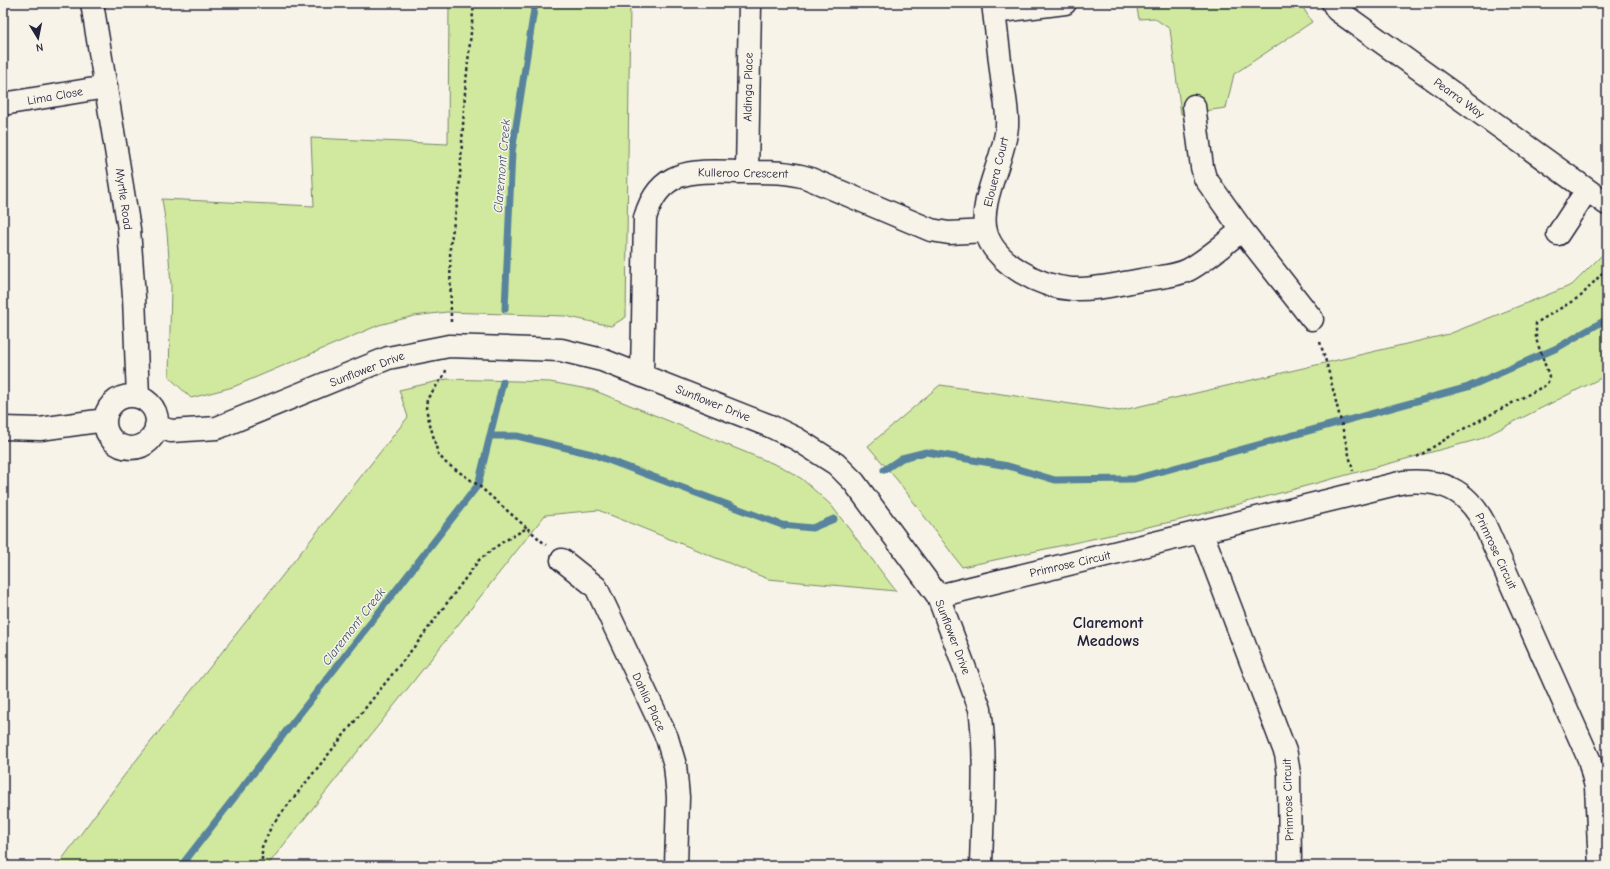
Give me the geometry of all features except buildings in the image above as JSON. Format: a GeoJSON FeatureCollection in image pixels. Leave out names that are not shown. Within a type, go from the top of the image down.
{"type":"FeatureCollection","features":[{"type":"Feature","properties":{"kind":"street","name":"Myrtle Road"},"geometry":{"type":"LineString","coordinates":[[92,3],[125,201],[132,255],[138,397]]}},
{"type":"Feature","properties":{"kind":"street","name":"Aldinga Place"},"geometry":{"type":"LineString","coordinates":[[747,172],[750,3]]}},
{"type":"Feature","properties":{"kind":"street","name":"Elouera Court"},"geometry":{"type":"LineString","coordinates":[[1065,3],[993,8],[1007,125],[1003,147],[988,194],[986,212],[986,231],[994,250],[1008,264],[1030,277],[1054,286],[1071,289],[1088,289],[1169,275],[1188,270],[1242,230]]}},
{"type":"Feature","properties":{"kind":"street","name":"Pearra Way"},"geometry":{"type":"LineString","coordinates":[[1332,3],[1337,10],[1607,204]]}},
{"type":"Feature","properties":{"kind":"street","name":"Lima Close"},"geometry":{"type":"LineString","coordinates":[[3,104],[106,87]]}},
{"type":"Feature","properties":{"kind":"street"},"geometry":{"type":"LineString","coordinates":[[1194,106],[1202,167],[1205,178],[1242,230],[1312,318]]}},
{"type":"Feature","properties":{"kind":"street","name":"Kulleroo Crescent"},"geometry":{"type":"LineString","coordinates":[[642,375],[645,218],[654,196],[673,178],[686,173],[781,172],[800,175],[931,230],[949,233],[986,231]]}},
{"type":"Feature","properties":{"kind":"street"},"geometry":{"type":"LineString","coordinates":[[1558,234],[1587,190]]}},
{"type":"Feature","properties":{"kind":"street","name":"Sunflower Drive"},"geometry":{"type":"LineString","coordinates":[[156,426],[171,431],[217,428],[388,358],[449,346],[561,350],[602,360],[770,426],[798,439],[836,464],[854,482],[938,596],[980,709],[982,745],[981,866]]}},
{"type":"Feature","properties":{"kind":"street"},"geometry":{"type":"LineString","coordinates":[[130,396],[145,400],[155,412],[156,426],[148,442],[132,448],[123,447],[109,437],[105,429],[105,420],[107,412],[116,401],[130,396]]}},
{"type":"Feature","properties":{"kind":"street"},"geometry":{"type":"LineString","coordinates":[[3,428],[40,429],[105,420]]}},
{"type":"Feature","properties":{"kind":"street","name":"Primrose Circuit"},"geometry":{"type":"LineString","coordinates":[[938,596],[1202,533],[1404,482],[1434,482],[1453,490],[1466,498],[1474,506],[1484,523],[1589,759],[1596,787],[1600,866]]}},
{"type":"Feature","properties":{"kind":"street","name":"Primrose Circuit"},"geometry":{"type":"LineString","coordinates":[[1202,533],[1286,754],[1289,774],[1290,866]]}},
{"type":"Feature","properties":{"kind":"street","name":"Dahlia Place"},"geometry":{"type":"LineString","coordinates":[[562,560],[596,587],[667,738],[675,765],[678,797],[676,866]]}},
{"type":"Feature","properties":{"kind":"path"},"geometry":{"type":"LineString","coordinates":[[474,3],[465,92],[459,194],[450,246],[451,324],[449,346],[445,374],[427,399],[426,409],[438,454],[446,463],[478,485],[562,560]]}},
{"type":"Feature","properties":{"kind":"path"},"geometry":{"type":"LineString","coordinates":[[1414,459],[1454,434],[1546,385],[1549,376],[1536,339],[1536,323],[1581,296],[1607,268]]}},
{"type":"Feature","properties":{"kind":"path"},"geometry":{"type":"LineString","coordinates":[[1312,318],[1327,365],[1353,472]]}},
{"type":"Feature","properties":{"kind":"path"},"geometry":{"type":"LineString","coordinates":[[262,866],[262,847],[272,825],[418,642],[479,560],[501,543],[527,528]]}},
{"type":"Feature","properties":{"kind":"green space"},"geometry":{"type":"Polygon","coordinates":[[[449,3],[630,3],[626,317],[611,326],[565,316],[447,312],[414,316],[379,325],[233,387],[191,398],[169,377],[171,285],[167,232],[162,199],[314,206],[311,138],[448,144],[449,3]]]}},
{"type":"Feature","properties":{"kind":"green space"},"geometry":{"type":"Polygon","coordinates":[[[1136,3],[1300,3],[1312,22],[1234,74],[1226,108],[1181,114],[1170,29],[1154,18],[1139,19],[1136,3]]]}},
{"type":"Feature","properties":{"kind":"green space"},"geometry":{"type":"Polygon","coordinates":[[[1607,250],[1607,375],[1480,439],[1180,520],[962,567],[898,481],[868,446],[940,385],[1119,411],[1449,334],[1572,285],[1607,250]]]}},
{"type":"Feature","properties":{"kind":"green space"},"geometry":{"type":"Polygon","coordinates":[[[447,379],[550,382],[593,390],[784,468],[802,479],[831,505],[896,591],[768,579],[598,510],[545,515],[267,866],[57,866],[123,777],[408,417],[399,390],[447,379]]]}},
{"type":"Feature","properties":{"kind":"waterway","name":"Claremont Creek"},"geometry":{"type":"LineString","coordinates":[[505,309],[512,152],[535,3]]}},
{"type":"Feature","properties":{"kind":"waterway"},"geometry":{"type":"LineString","coordinates":[[884,470],[902,458],[926,452],[1008,466],[1055,480],[1134,479],[1468,387],[1557,348],[1607,319]]}},
{"type":"Feature","properties":{"kind":"waterway","name":"Claremont Creek"},"geometry":{"type":"LineString","coordinates":[[181,866],[478,485],[503,382]]}},
{"type":"Feature","properties":{"kind":"waterway"},"geometry":{"type":"LineString","coordinates":[[490,436],[517,436],[592,454],[782,525],[812,528],[834,519]]}},
{"type":"Feature","properties":{"kind":"district","name":"Claremont Meadows"},"geometry":{"type":"Point","coordinates":[1108,631]}}]}
